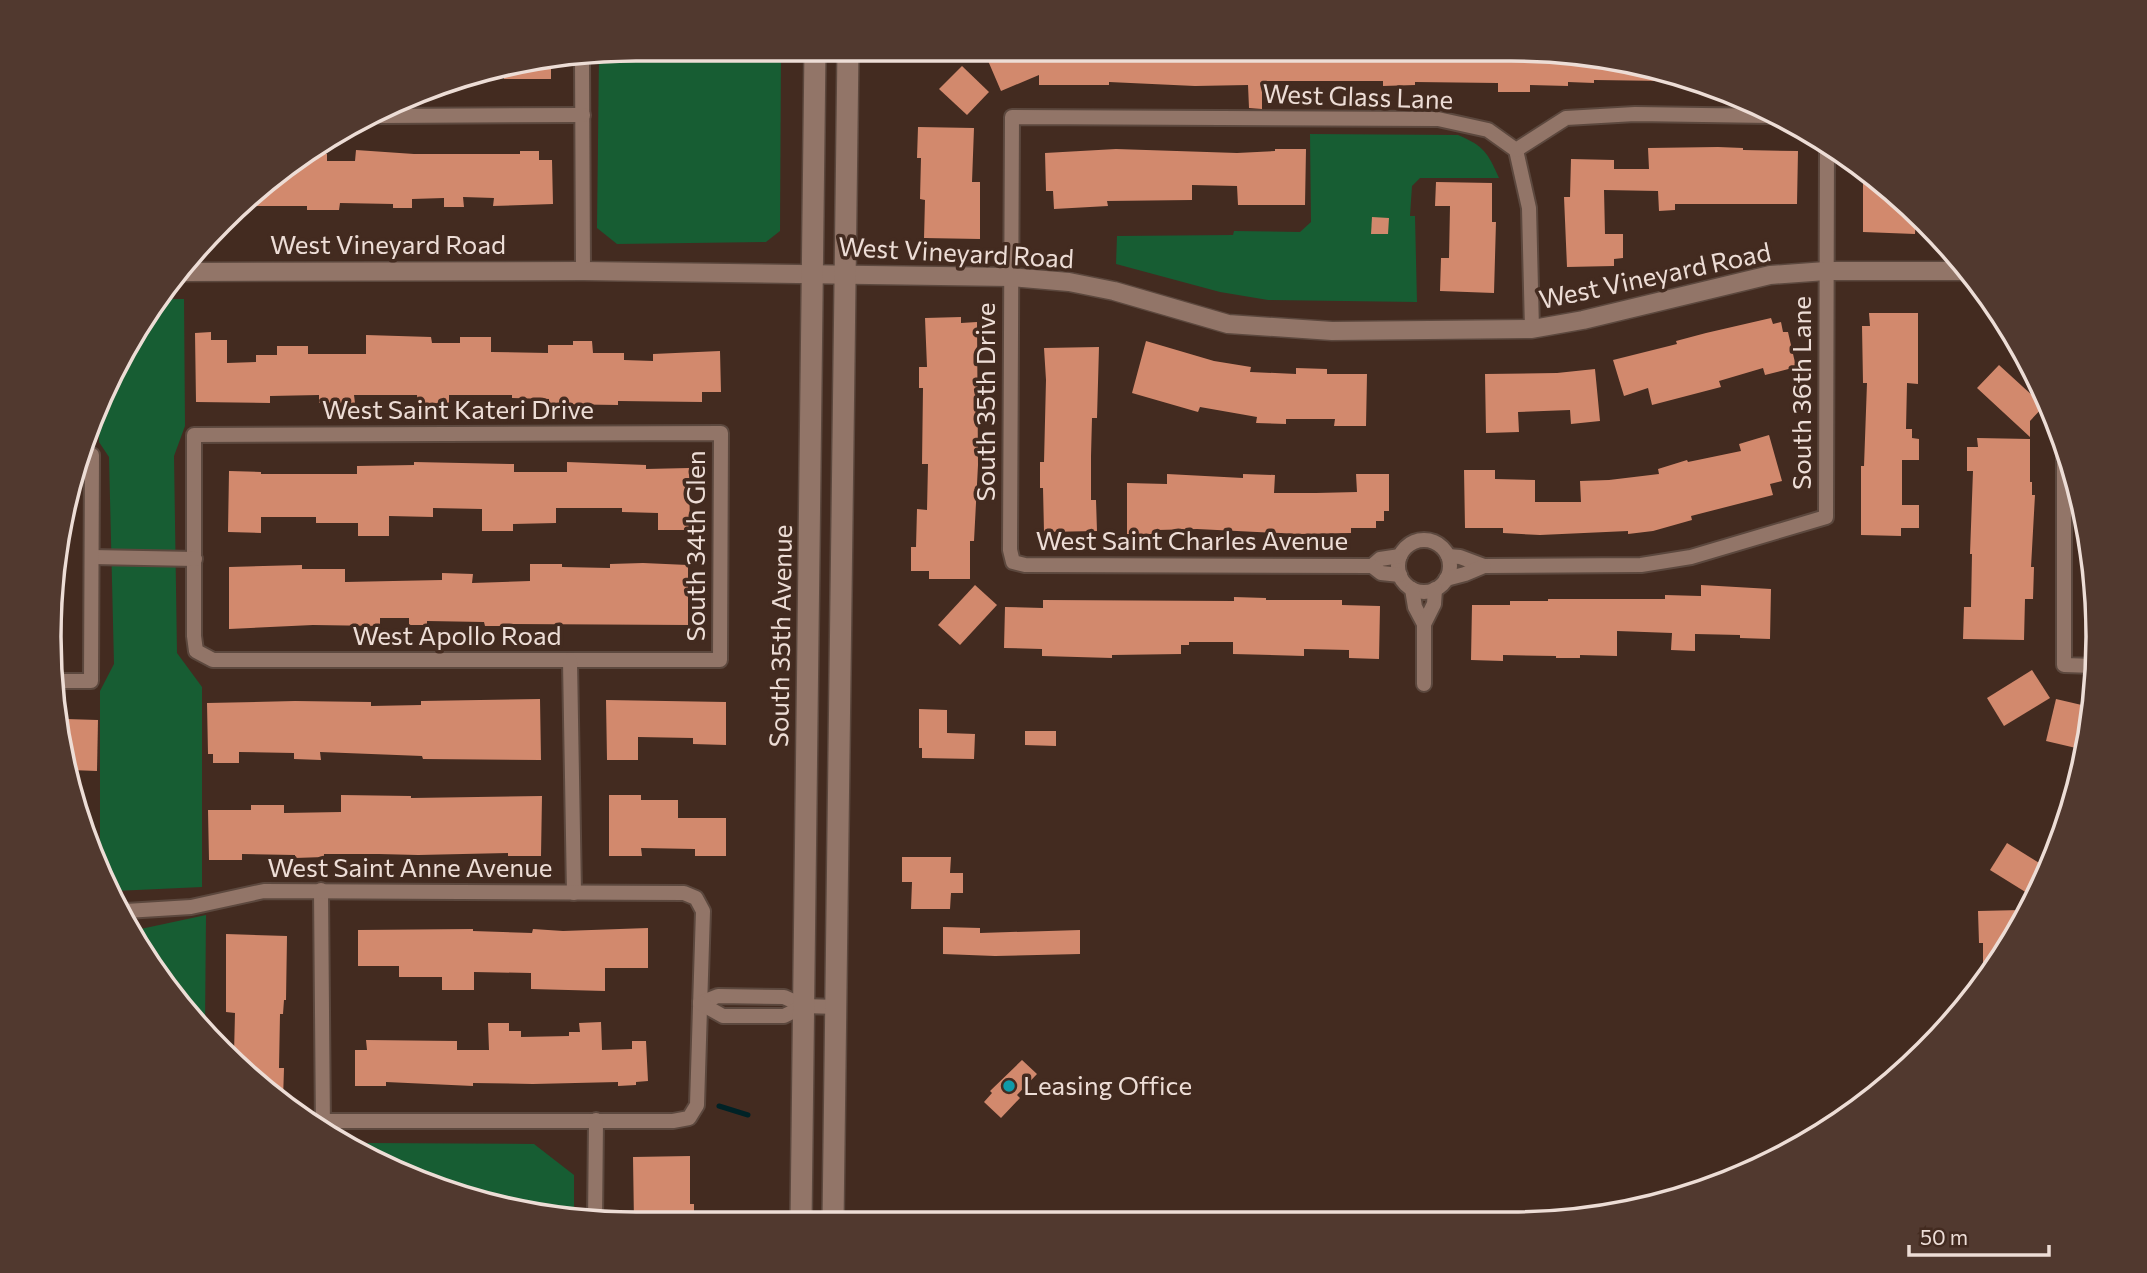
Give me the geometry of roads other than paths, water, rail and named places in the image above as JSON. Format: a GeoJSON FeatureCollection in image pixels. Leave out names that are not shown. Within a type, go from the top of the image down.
{"type":"FeatureCollection","features":[{"type":"Feature","properties":{"kind":"main road","name":"South 35th Avenue"},"geometry":{"type":"LineString","coordinates":[[801,1212],[815,61]]}},
{"type":"Feature","properties":{"kind":"main road"},"geometry":{"type":"LineString","coordinates":[[833,1212],[848,61]]}},
{"type":"Feature","properties":{"kind":"street"},"geometry":{"type":"LineString","coordinates":[[582,64],[583,271]]}},
{"type":"Feature","properties":{"kind":"street"},"geometry":{"type":"LineString","coordinates":[[1532,329],[1529,208],[1516,150],[1566,118],[1635,114],[1754,116]]}},
{"type":"Feature","properties":{"kind":"street"},"geometry":{"type":"LineString","coordinates":[[393,116],[583,115]]}},
{"type":"Feature","properties":{"kind":"street","name":"West Glass Lane"},"geometry":{"type":"LineString","coordinates":[[1012,117],[1438,119],[1488,131],[1516,150]]}},
{"type":"Feature","properties":{"kind":"street","name":"South 35th Drive"},"geometry":{"type":"LineString","coordinates":[[1012,117],[1010,550],[1013,562]]}},
{"type":"Feature","properties":{"kind":"street","name":"South 36th Lane"},"geometry":{"type":"LineString","coordinates":[[1484,566],[1641,565],[1691,557],[1826,517],[1827,156]]}},
{"type":"Feature","properties":{"kind":"street","name":"West Vineyard Road"},"geometry":{"type":"LineString","coordinates":[[192,272],[583,271],[1011,277],[1091,286],[1228,324],[1332,331],[1532,329],[1583,320],[1770,275],[1826,271],[1955,271]]}},
{"type":"Feature","properties":{"kind":"street","name":"West Saint Kateri Drive"},"geometry":{"type":"LineString","coordinates":[[195,559],[194,435],[721,433]]}},
{"type":"Feature","properties":{"kind":"street","name":"South 34th Glen"},"geometry":{"type":"LineString","coordinates":[[720,660],[721,433]]}},
{"type":"Feature","properties":{"kind":"street"},"geometry":{"type":"LineString","coordinates":[[63,681],[91,681],[92,557],[87,469]]}},
{"type":"Feature","properties":{"kind":"street"},"geometry":{"type":"LineString","coordinates":[[2064,481],[2064,665],[2085,666]]}},
{"type":"Feature","properties":{"kind":"street"},"geometry":{"type":"LineString","coordinates":[[1446,579],[1450,564],[1448,556],[1443,548],[1428,540],[1411,543],[1400,556],[1400,575],[1406,585],[1420,591],[1435,589],[1446,579],[1484,566]]}},
{"type":"Feature","properties":{"kind":"street","name":"West Saint Charles Avenue"},"geometry":{"type":"LineString","coordinates":[[1372,566],[1380,559],[1400,556]]}},
{"type":"Feature","properties":{"kind":"street"},"geometry":{"type":"LineString","coordinates":[[1448,556],[1460,557],[1484,566]]}},
{"type":"Feature","properties":{"kind":"street"},"geometry":{"type":"LineString","coordinates":[[92,557],[195,559]]}},
{"type":"Feature","properties":{"kind":"street","name":"West Apollo Road"},"geometry":{"type":"LineString","coordinates":[[195,559],[196,651],[213,660],[720,660]]}},
{"type":"Feature","properties":{"kind":"street","name":"West Saint Charles Avenue"},"geometry":{"type":"LineString","coordinates":[[1013,562],[1025,565],[1372,566],[1381,573],[1400,575]]}},
{"type":"Feature","properties":{"kind":"street"},"geometry":{"type":"LineString","coordinates":[[1412,589],[1415,607],[1424,624]]}},
{"type":"Feature","properties":{"kind":"street"},"geometry":{"type":"LineString","coordinates":[[1424,684],[1424,624],[1434,604],[1435,589]]}},
{"type":"Feature","properties":{"kind":"street"},"geometry":{"type":"LineString","coordinates":[[570,661],[573,893]]}},
{"type":"Feature","properties":{"kind":"street"},"geometry":{"type":"LineString","coordinates":[[321,890],[323,1119]]}},
{"type":"Feature","properties":{"kind":"street","name":"West Saint Anne Avenue"},"geometry":{"type":"LineString","coordinates":[[131,911],[191,907],[264,891],[684,893],[696,898],[702,911],[700,1003]]}},
{"type":"Feature","properties":{"kind":"street"},"geometry":{"type":"LineString","coordinates":[[334,1126],[673,1121],[688,1118],[697,1105],[700,1003],[723,1016],[784,1016],[804,1006],[837,1007]]}},
{"type":"Feature","properties":{"kind":"street"},"geometry":{"type":"LineString","coordinates":[[595,1211],[596,1120]]}},
{"type":"Feature","properties":{"kind":"waterway"},"geometry":{"type":"LineString","coordinates":[[719,1106],[748,1115]]}},
{"type":"Feature","properties":{"kind":"place","name":"Leasing Office"},"geometry":{"type":"Point","coordinates":[1009,1086]}}]}
